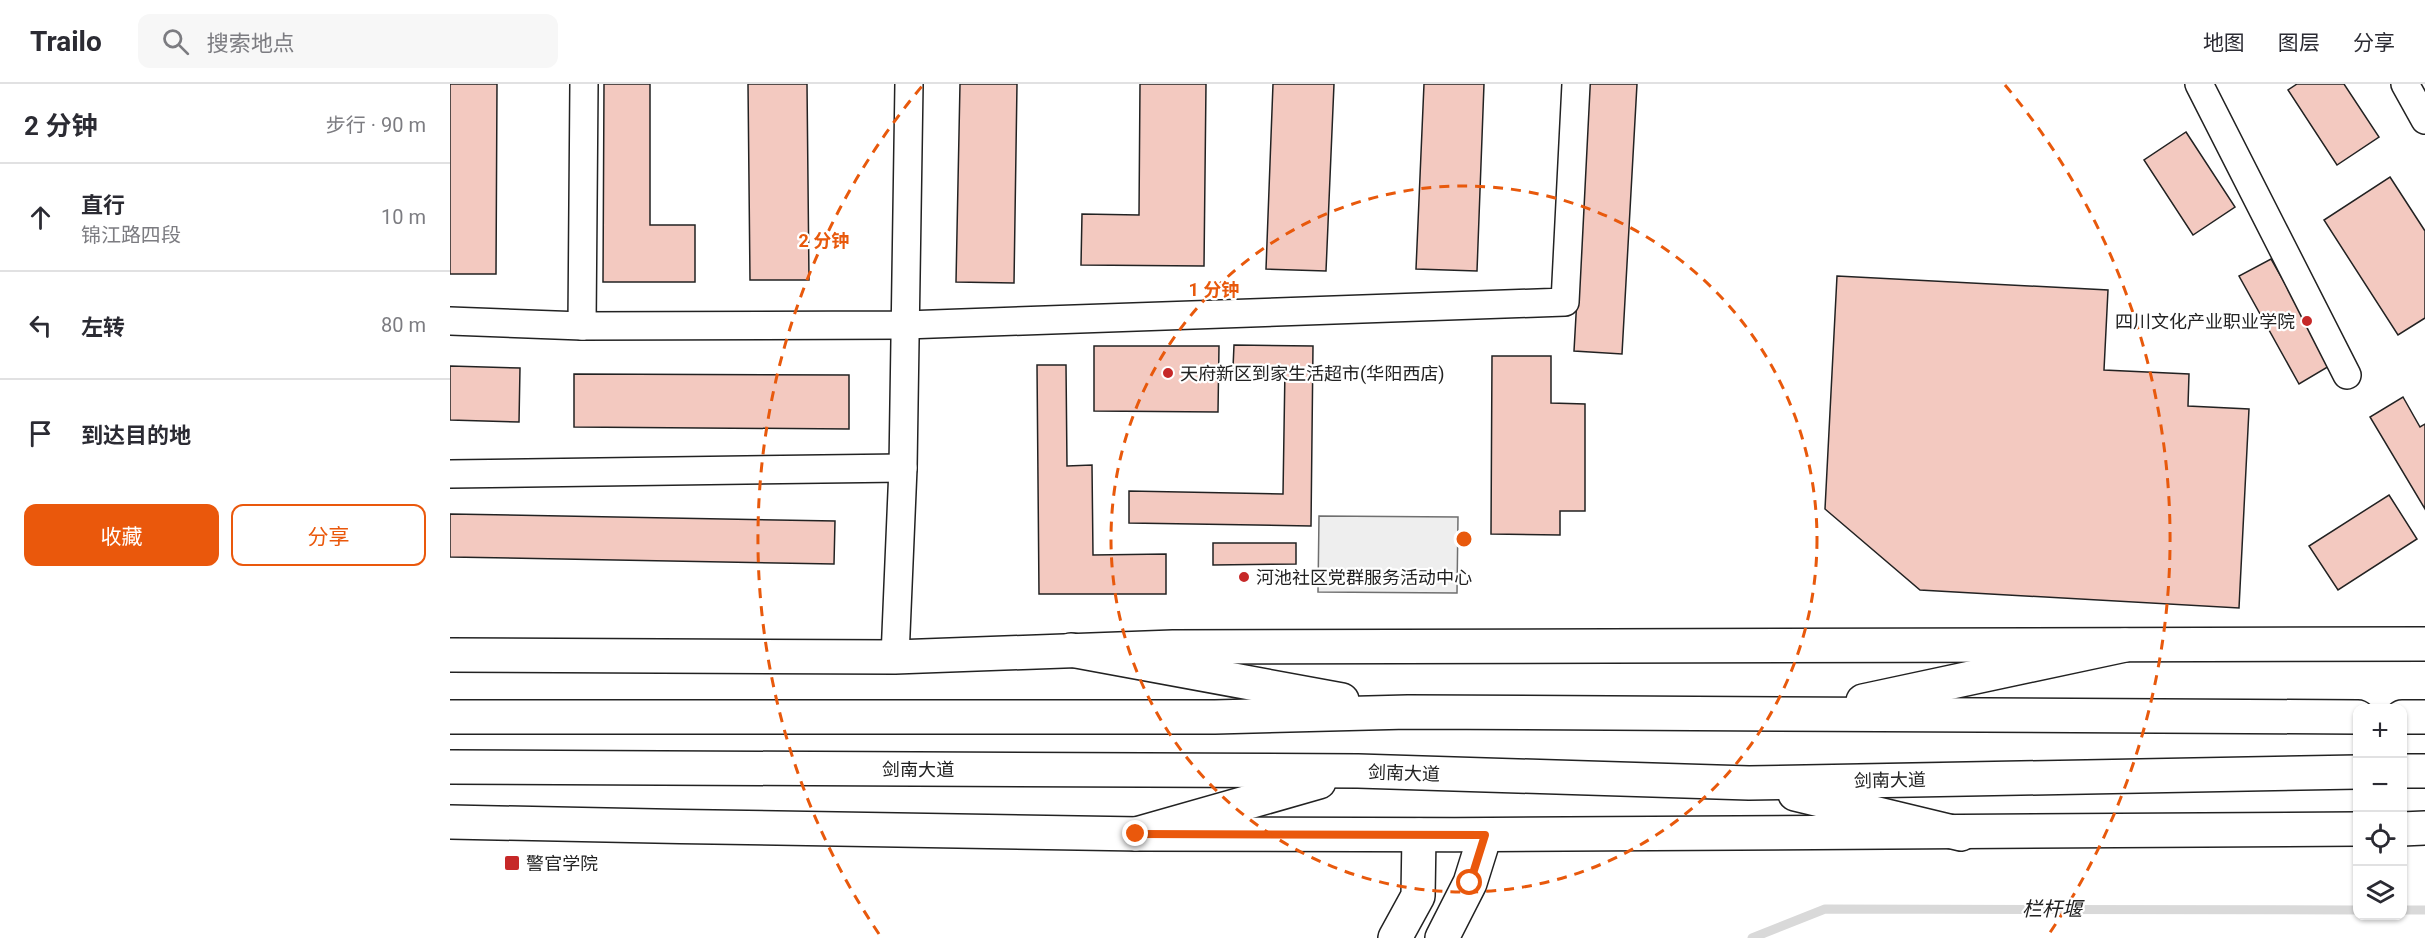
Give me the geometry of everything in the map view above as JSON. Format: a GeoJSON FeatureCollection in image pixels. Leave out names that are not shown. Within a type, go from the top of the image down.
{"type":"FeatureCollection","features":[{"type":"Feature","properties":{"kind":"main road"},"geometry":{"type":"LineString","coordinates":[[450,655],[896,657],[1197,647],[2425,644]]}},
{"type":"Feature","properties":{"kind":"main road"},"geometry":{"type":"LineString","coordinates":[[1800,714],[2125,645]]}},
{"type":"Feature","properties":{"kind":"main road"},"geometry":{"type":"LineString","coordinates":[[1071,650],[1408,712]]}},
{"type":"Feature","properties":{"kind":"main road"},"geometry":{"type":"LineString","coordinates":[[450,717],[1215,717],[1408,712],[2353,717]]}},
{"type":"Feature","properties":{"kind":"main road"},"geometry":{"type":"LineString","coordinates":[[2407,717],[2425,717]]}},
{"type":"Feature","properties":{"kind":"main road","name":"剑南大道"},"geometry":{"type":"LineString","coordinates":[[450,767],[1358,771],[1749,783],[2353,772]]}},
{"type":"Feature","properties":{"kind":"main road"},"geometry":{"type":"LineString","coordinates":[[1136,834],[1358,771]]}},
{"type":"Feature","properties":{"kind":"main road"},"geometry":{"type":"LineString","coordinates":[[2407,771],[2425,771]]}},
{"type":"Feature","properties":{"kind":"main road"},"geometry":{"type":"LineString","coordinates":[[1749,783],[1961,834]]}},
{"type":"Feature","properties":{"kind":"main road"},"geometry":{"type":"LineString","coordinates":[[450,822],[1136,834],[1961,834],[2353,829]]}},
{"type":"Feature","properties":{"kind":"main road"},"geometry":{"type":"LineString","coordinates":[[2407,828],[2425,828]]}},
{"type":"Feature","properties":{"kind":"main road"},"geometry":{"type":"LineString","coordinates":[[1395,938],[1418,897],[1419,835]]}},
{"type":"Feature","properties":{"kind":"main road"},"geometry":{"type":"LineString","coordinates":[[1442,938],[1470,883],[1485,835]]}},
{"type":"Feature","properties":{"kind":"street"},"geometry":{"type":"LineString","coordinates":[[582,326],[584,84]]}},
{"type":"Feature","properties":{"kind":"street"},"geometry":{"type":"LineString","coordinates":[[896,657],[903,468],[909,84]]}},
{"type":"Feature","properties":{"kind":"street"},"geometry":{"type":"LineString","coordinates":[[450,321],[582,326],[905,324],[1565,302],[1576,84]]}},
{"type":"Feature","properties":{"kind":"street"},"geometry":{"type":"LineString","coordinates":[[2199,84],[2347,375]]}},
{"type":"Feature","properties":{"kind":"street"},"geometry":{"type":"LineString","coordinates":[[2405,84],[2425,120]]}},
{"type":"Feature","properties":{"kind":"street"},"geometry":{"type":"LineString","coordinates":[[450,474],[903,468]]}},
{"type":"Feature","properties":{"kind":"shaded area"},"geometry":{"type":"Polygon","coordinates":[[[1319,516],[1458,517],[1457,593],[1318,592],[1319,516]]]}},
{"type":"Feature","properties":{"kind":"building"},"geometry":{"type":"Polygon","coordinates":[[[450,84],[497,84],[496,274],[450,274],[450,84]]]}},
{"type":"Feature","properties":{"kind":"building"},"geometry":{"type":"Polygon","coordinates":[[[604,84],[650,84],[650,225],[695,225],[695,282],[603,282],[604,84]]]}},
{"type":"Feature","properties":{"kind":"building"},"geometry":{"type":"Polygon","coordinates":[[[748,84],[807,84],[809,280],[750,280],[748,84]]]}},
{"type":"Feature","properties":{"kind":"building"},"geometry":{"type":"Polygon","coordinates":[[[960,84],[1017,84],[1014,283],[956,282],[960,84]]]}},
{"type":"Feature","properties":{"kind":"building"},"geometry":{"type":"Polygon","coordinates":[[[1140,84],[1206,84],[1204,266],[1081,265],[1082,214],[1139,215],[1140,84]]]}},
{"type":"Feature","properties":{"kind":"building"},"geometry":{"type":"Polygon","coordinates":[[[1273,84],[1334,84],[1326,271],[1266,269],[1273,84]]]}},
{"type":"Feature","properties":{"kind":"building"},"geometry":{"type":"Polygon","coordinates":[[[1424,84],[1484,84],[1477,271],[1416,269],[1424,84]]]}},
{"type":"Feature","properties":{"kind":"building"},"geometry":{"type":"Polygon","coordinates":[[[1589,84],[1637,84],[1622,354],[1574,351],[1589,84]]]}},
{"type":"Feature","properties":{"kind":"building"},"geometry":{"type":"Polygon","coordinates":[[[2297,84],[2344,84],[2379,137],[2337,165],[2288,90],[2297,84]]]}},
{"type":"Feature","properties":{"kind":"building"},"geometry":{"type":"Polygon","coordinates":[[[2186,132],[2235,207],[2193,235],[2144,160],[2186,132]]]}},
{"type":"Feature","properties":{"kind":"building"},"geometry":{"type":"Polygon","coordinates":[[[2390,177],[2425,231],[2425,318],[2398,335],[2324,220],[2390,177]]]}},
{"type":"Feature","properties":{"kind":"building"},"geometry":{"type":"Polygon","coordinates":[[[2271,259],[2331,365],[2299,384],[2239,276],[2271,259]]]}},
{"type":"Feature","properties":{"kind":"building"},"geometry":{"type":"Polygon","coordinates":[[[1837,276],[2108,290],[2104,370],[2189,374],[2188,406],[2249,409],[2239,608],[1920,590],[1825,509],[1837,276]]]}},
{"type":"Feature","properties":{"kind":"building"},"geometry":{"type":"Polygon","coordinates":[[[1234,345],[1313,346],[1311,526],[1129,523],[1129,491],[1283,494],[1285,368],[1233,368],[1234,345]]]}},
{"type":"Feature","properties":{"kind":"building"},"geometry":{"type":"Polygon","coordinates":[[[1094,346],[1219,346],[1218,412],[1094,411],[1094,346]]]}},
{"type":"Feature","properties":{"kind":"building"},"geometry":{"type":"Polygon","coordinates":[[[1492,356],[1551,356],[1551,403],[1585,404],[1585,511],[1560,511],[1560,535],[1491,534],[1492,356]]]}},
{"type":"Feature","properties":{"kind":"building"},"geometry":{"type":"Polygon","coordinates":[[[1037,365],[1066,365],[1067,466],[1092,465],[1093,555],[1166,554],[1166,594],[1039,594],[1037,365]]]}},
{"type":"Feature","properties":{"kind":"building"},"geometry":{"type":"Polygon","coordinates":[[[450,366],[520,368],[519,422],[450,420],[450,366]]]}},
{"type":"Feature","properties":{"kind":"building"},"geometry":{"type":"Polygon","coordinates":[[[574,374],[849,375],[849,429],[574,427],[574,374]]]}},
{"type":"Feature","properties":{"kind":"building"},"geometry":{"type":"Polygon","coordinates":[[[2403,397],[2420,427],[2425,424],[2425,509],[2370,417],[2403,397]]]}},
{"type":"Feature","properties":{"kind":"building"},"geometry":{"type":"Polygon","coordinates":[[[2389,495],[2417,539],[2338,590],[2309,546],[2389,495]]]}},
{"type":"Feature","properties":{"kind":"building"},"geometry":{"type":"Polygon","coordinates":[[[450,514],[835,521],[834,564],[450,557],[450,514]]]}},
{"type":"Feature","properties":{"kind":"building"},"geometry":{"type":"Polygon","coordinates":[[[1213,543],[1296,543],[1296,564],[1213,565],[1213,543]]]}},
{"type":"Feature","properties":{"kind":"waterway","name":"栏杆堰"},"geometry":{"type":"LineString","coordinates":[[1752,938],[1825,909],[2353,910]]}},
{"type":"Feature","properties":{"kind":"waterway","name":"栏杆堰"},"geometry":{"type":"LineString","coordinates":[[2407,910],[2425,910]]}},
{"type":"Feature","properties":{"kind":"place","name":"四川文化产业职业学院"},"geometry":{"type":"Point","coordinates":[2307,321]}},
{"type":"Feature","properties":{"kind":"place","name":"天府新区到家生活超市(华阳西店)"},"geometry":{"type":"Point","coordinates":[1168,373]}},
{"type":"Feature","properties":{"kind":"place","name":"河池社区党群服务活动中心"},"geometry":{"type":"Point","coordinates":[1244,577]}},
{"type":"Feature","properties":{"kind":"place","name":"警官学院"},"geometry":{"type":"Point","coordinates":[512,863]}},
{"type":"Feature","properties":{"kind":"route"},"geometry":{"type":"LineString","coordinates":[[1136,834],[1485,835],[1470,883]]}}]}
